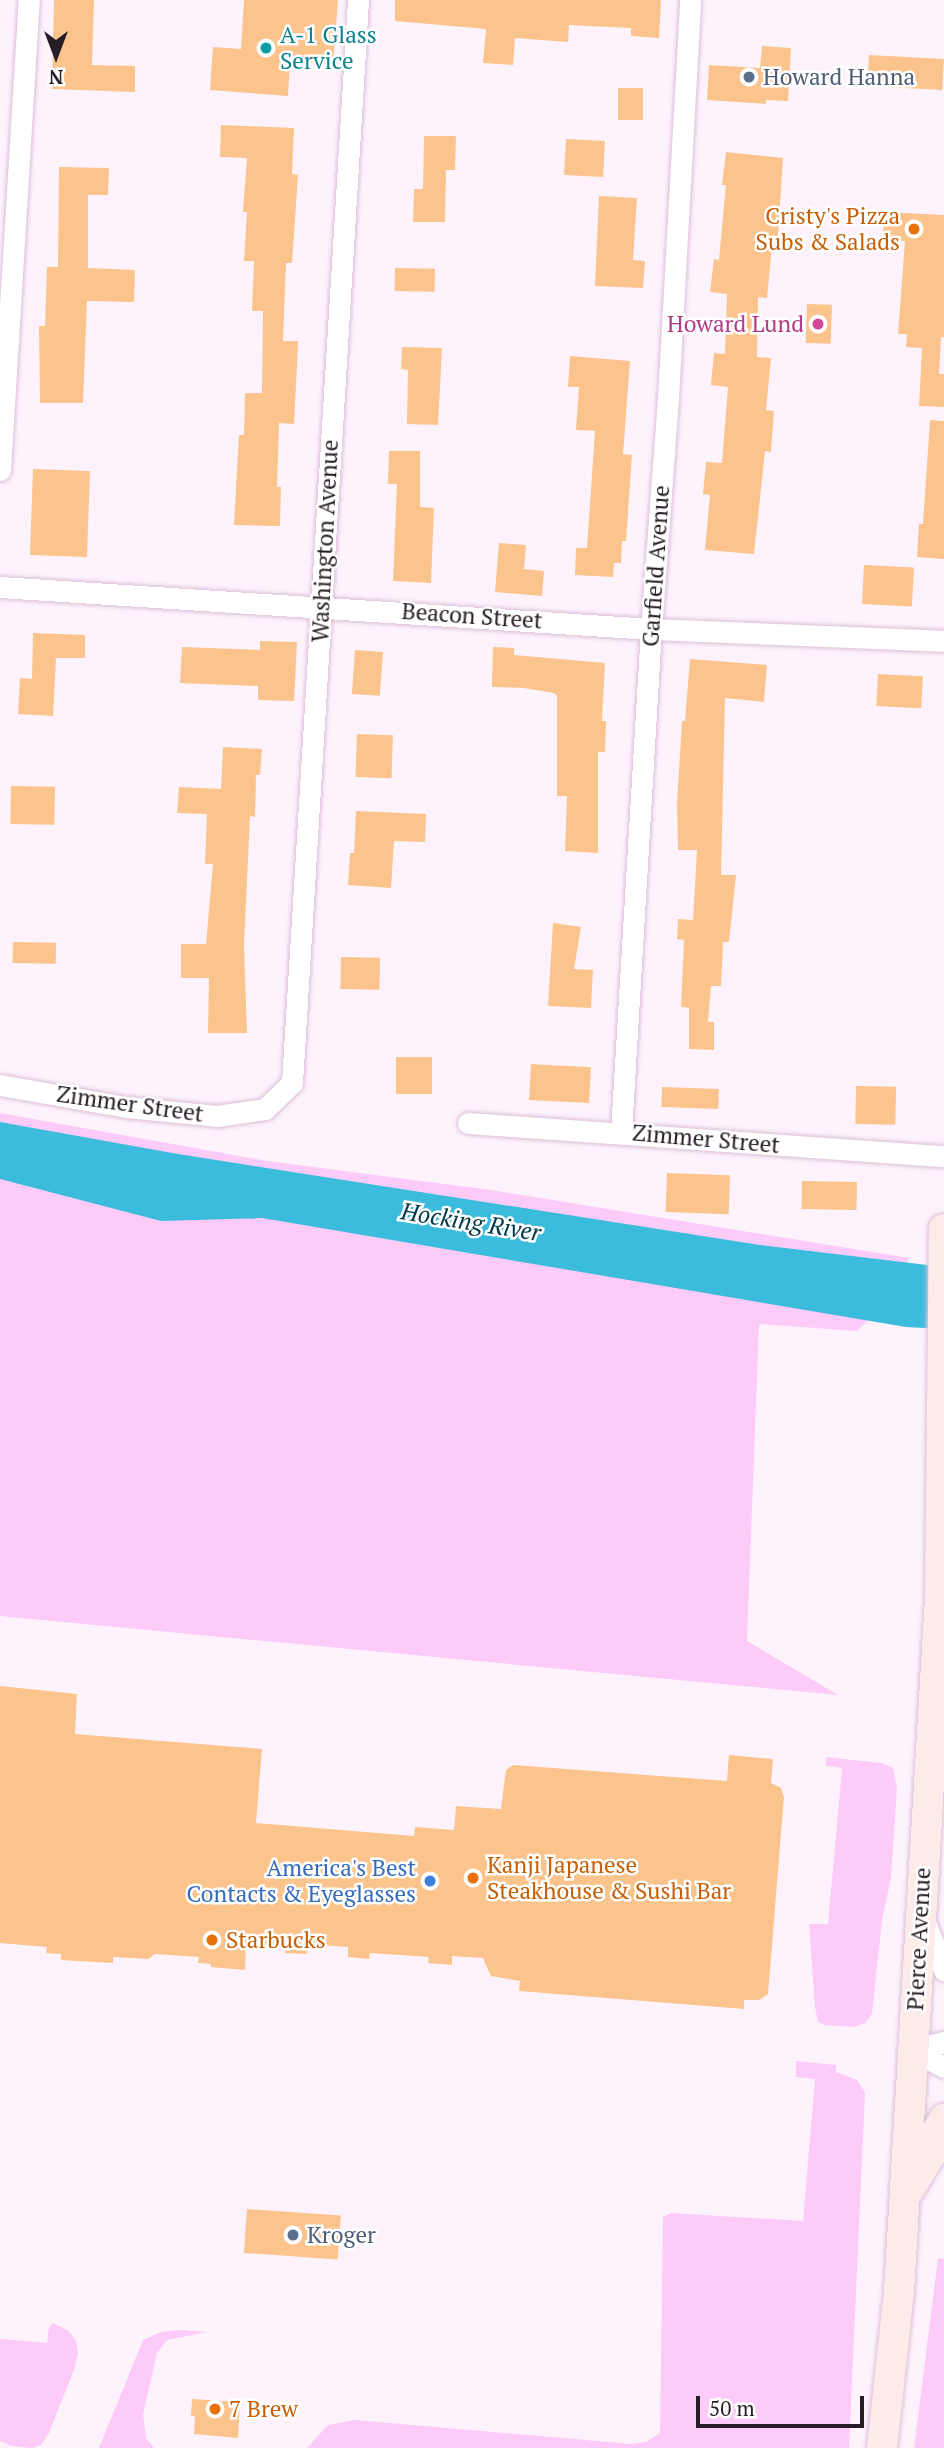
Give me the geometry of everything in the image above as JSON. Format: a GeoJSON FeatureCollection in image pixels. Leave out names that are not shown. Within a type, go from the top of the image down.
{"type":"FeatureCollection","features":[{"type":"Feature","properties":{"kind":"street"},"geometry":{"type":"LineString","coordinates":[[0,470],[29,0]]}},
{"type":"Feature","properties":{"kind":"street","name":"Washington Avenue"},"geometry":{"type":"LineString","coordinates":[[292,1083],[358,0]]}},
{"type":"Feature","properties":{"kind":"street","name":"Garfield Avenue"},"geometry":{"type":"LineString","coordinates":[[621,1132],[651,629],[668,398],[690,0]]}},
{"type":"Feature","properties":{"kind":"street","name":"Beacon Street"},"geometry":{"type":"LineString","coordinates":[[0,587],[651,629],[944,641]]}},
{"type":"Feature","properties":{"kind":"street","name":"Zimmer Street"},"geometry":{"type":"LineString","coordinates":[[0,1085],[126,1107],[217,1116],[265,1109],[292,1083]]}},
{"type":"Feature","properties":{"kind":"street","name":"Zimmer Street"},"geometry":{"type":"LineString","coordinates":[[468,1123],[944,1156]]}},
{"type":"Feature","properties":{"kind":"street","name":"Pierce Avenue"},"geometry":{"type":"LineString","coordinates":[[881,2448],[899,2292],[940,1598],[944,1229]]}},
{"type":"Feature","properties":{"kind":"street"},"geometry":{"type":"LineString","coordinates":[[920,1913],[944,1970]]}},
{"type":"Feature","properties":{"kind":"street"},"geometry":{"type":"LineString","coordinates":[[912,2050],[944,2042]]}},
{"type":"Feature","properties":{"kind":"street"},"geometry":{"type":"LineString","coordinates":[[912,2050],[944,2067]]}},
{"type":"Feature","properties":{"kind":"street","name":"Pierce Avenue"},"geometry":{"type":"LineString","coordinates":[[904,2198],[931,2154],[934,2137],[944,2119]]}},
{"type":"Feature","properties":{"kind":"shaded area"},"geometry":{"type":"Polygon","coordinates":[[[0,1113],[267,1161],[491,1190],[909,1258],[896,1292],[857,1331],[759,1324],[747,1641],[838,1695],[0,1616],[0,1113]]]}},
{"type":"Feature","properties":{"kind":"shaded area"},"geometry":{"type":"Polygon","coordinates":[[[826,1757],[881,1763],[893,1768],[897,1788],[891,1878],[882,1920],[872,2014],[865,2023],[853,2027],[824,2025],[818,2022],[815,2007],[809,1924],[828,1924],[842,1768],[826,1766],[826,1757]]]}},
{"type":"Feature","properties":{"kind":"shaded area"},"geometry":{"type":"Polygon","coordinates":[[[796,2061],[836,2065],[836,2072],[857,2080],[865,2093],[849,2448],[307,2448],[328,2425],[355,2420],[631,2444],[646,2442],[660,2433],[663,2217],[671,2213],[803,2221],[815,2079],[796,2077],[796,2061]]]}},
{"type":"Feature","properties":{"kind":"shaded area"},"geometry":{"type":"Polygon","coordinates":[[[938,2258],[944,2259],[944,2448],[914,2448],[938,2258]]]}},
{"type":"Feature","properties":{"kind":"shaded area"},"geometry":{"type":"Polygon","coordinates":[[[53,2323],[69,2331],[76,2341],[78,2353],[74,2370],[49,2433],[41,2445],[32,2448],[11,2446],[0,2441],[0,2339],[47,2343],[49,2327],[53,2323]]]}},
{"type":"Feature","properties":{"kind":"shaded area"},"geometry":{"type":"Polygon","coordinates":[[[161,2332],[208,2332],[167,2340],[157,2353],[143,2414],[146,2438],[154,2448],[99,2448],[143,2340],[161,2332]]]}},
{"type":"Feature","properties":{"kind":"water","name":"Hocking River"},"geometry":{"type":"Polygon","coordinates":[[[0,1122],[178,1154],[760,1245],[944,1267],[944,1329],[906,1327],[262,1218],[161,1221],[0,1179],[0,1122]]]}},
{"type":"Feature","properties":{"kind":"building"},"geometry":{"type":"Polygon","coordinates":[[[54,0],[94,0],[92,65],[135,66],[135,92],[52,89],[54,0]]]}},
{"type":"Feature","properties":{"kind":"building","name":"A-1 Glass Service"},"geometry":{"type":"Polygon","coordinates":[[[244,0],[338,0],[333,64],[290,61],[288,96],[210,90],[213,47],[241,49],[244,0]]]}},
{"type":"Feature","properties":{"kind":"building"},"geometry":{"type":"Polygon","coordinates":[[[395,0],[661,0],[659,38],[631,36],[631,28],[569,25],[568,42],[515,38],[513,65],[483,63],[486,29],[395,21],[395,0]]]}},
{"type":"Feature","properties":{"kind":"building","name":"Howard Hanna"},"geometry":{"type":"Polygon","coordinates":[[[762,46],[791,48],[788,101],[766,100],[766,104],[707,100],[709,65],[760,68],[762,46]]]}},
{"type":"Feature","properties":{"kind":"building"},"geometry":{"type":"Polygon","coordinates":[[[869,55],[944,59],[942,90],[867,86],[869,55]]]}},
{"type":"Feature","properties":{"kind":"building"},"geometry":{"type":"Polygon","coordinates":[[[618,88],[643,88],[643,120],[618,120],[618,88]]]}},
{"type":"Feature","properties":{"kind":"building"},"geometry":{"type":"Polygon","coordinates":[[[221,125],[294,128],[292,174],[298,175],[292,263],[286,263],[283,341],[298,341],[294,424],[279,423],[277,487],[281,487],[280,526],[234,525],[239,435],[244,435],[245,393],[262,393],[263,311],[252,311],[254,261],[244,261],[247,212],[243,212],[247,158],[220,157],[221,125]]]}},
{"type":"Feature","properties":{"kind":"building"},"geometry":{"type":"Polygon","coordinates":[[[424,136],[456,136],[455,170],[446,170],[445,222],[413,222],[414,189],[423,189],[424,136]]]}},
{"type":"Feature","properties":{"kind":"building"},"geometry":{"type":"Polygon","coordinates":[[[566,139],[605,141],[603,177],[564,175],[566,139]]]}},
{"type":"Feature","properties":{"kind":"building"},"geometry":{"type":"Polygon","coordinates":[[[726,152],[783,158],[778,236],[773,236],[767,298],[758,297],[757,357],[771,358],[766,410],[774,411],[771,452],[765,451],[754,554],[705,550],[710,495],[703,494],[706,462],[722,463],[728,387],[711,385],[714,353],[725,354],[727,294],[710,292],[714,259],[719,260],[726,185],[722,185],[726,152]]]}},
{"type":"Feature","properties":{"kind":"building"},"geometry":{"type":"Polygon","coordinates":[[[59,167],[109,168],[108,195],[88,195],[88,268],[135,270],[134,302],[87,301],[83,403],[40,403],[39,326],[45,326],[47,267],[58,267],[59,167]]]}},
{"type":"Feature","properties":{"kind":"building"},"geometry":{"type":"Polygon","coordinates":[[[599,196],[637,198],[633,260],[645,261],[643,288],[595,286],[599,196]]]}},
{"type":"Feature","properties":{"kind":"building"},"geometry":{"type":"Polygon","coordinates":[[[884,212],[944,215],[944,337],[941,337],[939,374],[944,374],[944,407],[919,406],[922,348],[906,347],[907,334],[898,334],[905,241],[883,240],[884,212]]]}},
{"type":"Feature","properties":{"kind":"building"},"geometry":{"type":"Polygon","coordinates":[[[395,268],[435,269],[435,292],[395,291],[395,268]]]}},
{"type":"Feature","properties":{"kind":"building","name":"Howard Lund"},"geometry":{"type":"Polygon","coordinates":[[[807,304],[832,305],[831,344],[806,343],[807,304]]]}},
{"type":"Feature","properties":{"kind":"building"},"geometry":{"type":"Polygon","coordinates":[[[402,347],[442,348],[438,425],[407,424],[408,370],[401,369],[402,347]]]}},
{"type":"Feature","properties":{"kind":"building"},"geometry":{"type":"Polygon","coordinates":[[[570,356],[630,361],[623,454],[632,455],[626,541],[622,541],[621,563],[614,563],[613,577],[575,575],[576,548],[587,548],[595,431],[576,430],[579,387],[568,387],[570,356]]]}},
{"type":"Feature","properties":{"kind":"building"},"geometry":{"type":"Polygon","coordinates":[[[930,420],[944,421],[944,559],[917,557],[919,524],[923,524],[930,420]]]}},
{"type":"Feature","properties":{"kind":"building"},"geometry":{"type":"Polygon","coordinates":[[[389,451],[420,451],[420,507],[434,508],[431,583],[393,581],[397,484],[388,484],[389,451]]]}},
{"type":"Feature","properties":{"kind":"building"},"geometry":{"type":"Polygon","coordinates":[[[33,469],[90,471],[87,557],[30,555],[33,469]]]}},
{"type":"Feature","properties":{"kind":"building"},"geometry":{"type":"Polygon","coordinates":[[[499,543],[526,545],[524,569],[544,571],[542,596],[495,592],[499,543]]]}},
{"type":"Feature","properties":{"kind":"building"},"geometry":{"type":"Polygon","coordinates":[[[864,565],[914,568],[912,607],[862,604],[864,565]]]}},
{"type":"Feature","properties":{"kind":"building"},"geometry":{"type":"Polygon","coordinates":[[[33,633],[85,635],[85,658],[56,658],[53,716],[18,714],[20,678],[32,679],[33,633]]]}},
{"type":"Feature","properties":{"kind":"building"},"geometry":{"type":"Polygon","coordinates":[[[260,641],[297,642],[294,701],[258,700],[258,686],[180,683],[182,647],[260,650],[260,641]]]}},
{"type":"Feature","properties":{"kind":"building"},"geometry":{"type":"Polygon","coordinates":[[[493,647],[514,648],[514,655],[605,663],[602,721],[606,721],[605,752],[598,752],[598,853],[565,851],[567,796],[557,796],[557,696],[554,693],[524,688],[492,687],[493,647]]]}},
{"type":"Feature","properties":{"kind":"building"},"geometry":{"type":"Polygon","coordinates":[[[355,650],[383,652],[380,696],[352,694],[355,650]]]}},
{"type":"Feature","properties":{"kind":"building"},"geometry":{"type":"Polygon","coordinates":[[[690,659],[767,665],[764,702],[725,698],[721,875],[736,875],[729,942],[723,942],[721,986],[711,986],[708,1022],[714,1022],[714,1050],[689,1049],[689,1008],[681,1007],[684,940],[677,939],[678,919],[693,920],[697,850],[678,850],[677,804],[682,721],[685,721],[690,659]]]}},
{"type":"Feature","properties":{"kind":"building"},"geometry":{"type":"Polygon","coordinates":[[[878,674],[923,676],[921,708],[876,706],[878,674]]]}},
{"type":"Feature","properties":{"kind":"building"},"geometry":{"type":"Polygon","coordinates":[[[357,734],[393,735],[391,778],[355,777],[357,734]]]}},
{"type":"Feature","properties":{"kind":"building"},"geometry":{"type":"Polygon","coordinates":[[[223,747],[262,749],[260,775],[256,775],[255,817],[250,816],[244,945],[247,1033],[208,1033],[209,978],[181,978],[181,944],[206,944],[213,864],[205,864],[207,814],[177,813],[179,787],[221,789],[223,747]]]}},
{"type":"Feature","properties":{"kind":"building"},"geometry":{"type":"Polygon","coordinates":[[[11,786],[55,787],[54,825],[10,824],[11,786]]]}},
{"type":"Feature","properties":{"kind":"building"},"geometry":{"type":"Polygon","coordinates":[[[356,811],[426,814],[425,842],[394,841],[391,888],[348,885],[350,853],[354,853],[356,811]]]}},
{"type":"Feature","properties":{"kind":"building"},"geometry":{"type":"Polygon","coordinates":[[[553,923],[581,927],[574,969],[593,970],[591,1008],[548,1006],[553,923]]]}},
{"type":"Feature","properties":{"kind":"building"},"geometry":{"type":"Polygon","coordinates":[[[13,942],[56,943],[56,964],[13,963],[13,942]]]}},
{"type":"Feature","properties":{"kind":"building"},"geometry":{"type":"Polygon","coordinates":[[[341,957],[380,958],[379,990],[340,989],[341,957]]]}},
{"type":"Feature","properties":{"kind":"building"},"geometry":{"type":"Polygon","coordinates":[[[396,1057],[432,1057],[432,1094],[396,1094],[396,1057]]]}},
{"type":"Feature","properties":{"kind":"building"},"geometry":{"type":"Polygon","coordinates":[[[531,1064],[591,1067],[589,1103],[529,1100],[531,1064]]]}},
{"type":"Feature","properties":{"kind":"building"},"geometry":{"type":"Polygon","coordinates":[[[856,1086],[896,1087],[895,1125],[855,1124],[856,1086]]]}},
{"type":"Feature","properties":{"kind":"building"},"geometry":{"type":"Polygon","coordinates":[[[662,1087],[719,1089],[718,1109],[661,1107],[662,1087]]]}},
{"type":"Feature","properties":{"kind":"building"},"geometry":{"type":"Polygon","coordinates":[[[667,1173],[730,1175],[729,1214],[666,1212],[667,1173]]]}},
{"type":"Feature","properties":{"kind":"building"},"geometry":{"type":"Polygon","coordinates":[[[802,1181],[857,1182],[857,1210],[802,1209],[802,1181]]]}},
{"type":"Feature","properties":{"kind":"building"},"geometry":{"type":"Polygon","coordinates":[[[0,1686],[77,1694],[75,1734],[262,1749],[256,1823],[414,1836],[415,1827],[454,1830],[456,1806],[501,1809],[506,1770],[513,1765],[727,1781],[729,1755],[773,1759],[771,1783],[781,1788],[784,1797],[768,1994],[759,2000],[744,2000],[744,2009],[519,1991],[520,1981],[491,1976],[483,1958],[452,1956],[452,1965],[428,1963],[429,1957],[370,1953],[369,1959],[348,1957],[348,1947],[308,1944],[307,1954],[285,1953],[286,1946],[246,1943],[245,1970],[211,1967],[211,1964],[198,1963],[199,1957],[155,1954],[148,1959],[113,1957],[113,1963],[61,1960],[61,1954],[46,1953],[47,1947],[0,1943],[0,1686]]]}},
{"type":"Feature","properties":{"kind":"building","name":"Kroger"},"geometry":{"type":"Polygon","coordinates":[[[247,2209],[341,2216],[338,2259],[244,2253],[247,2209]]]}},
{"type":"Feature","properties":{"kind":"building"},"geometry":{"type":"Polygon","coordinates":[[[192,2399],[240,2402],[238,2438],[194,2434],[192,2399]]]}},
{"type":"Feature","properties":{"kind":"place","name":"A-1 Glass Service"},"geometry":{"type":"Point","coordinates":[266,48]}},
{"type":"Feature","properties":{"kind":"place","name":"Howard Hanna"},"geometry":{"type":"Point","coordinates":[749,77]}},
{"type":"Feature","properties":{"kind":"place","name":"Cristy's Pizza Subs & Salads"},"geometry":{"type":"Point","coordinates":[914,229]}},
{"type":"Feature","properties":{"kind":"place","name":"Howard Lund"},"geometry":{"type":"Point","coordinates":[818,324]}},
{"type":"Feature","properties":{"kind":"place","name":"Kanji Japanese Steakhouse & Sushi Bar"},"geometry":{"type":"Point","coordinates":[473,1878]}},
{"type":"Feature","properties":{"kind":"place","name":"America's Best Contacts & Eyeglasses"},"geometry":{"type":"Point","coordinates":[430,1881]}},
{"type":"Feature","properties":{"kind":"place","name":"Starbucks"},"geometry":{"type":"Point","coordinates":[212,1940]}},
{"type":"Feature","properties":{"kind":"place","name":"Kroger"},"geometry":{"type":"Point","coordinates":[293,2235]}},
{"type":"Feature","properties":{"kind":"place","name":"7 Brew"},"geometry":{"type":"Point","coordinates":[215,2409]}}]}
